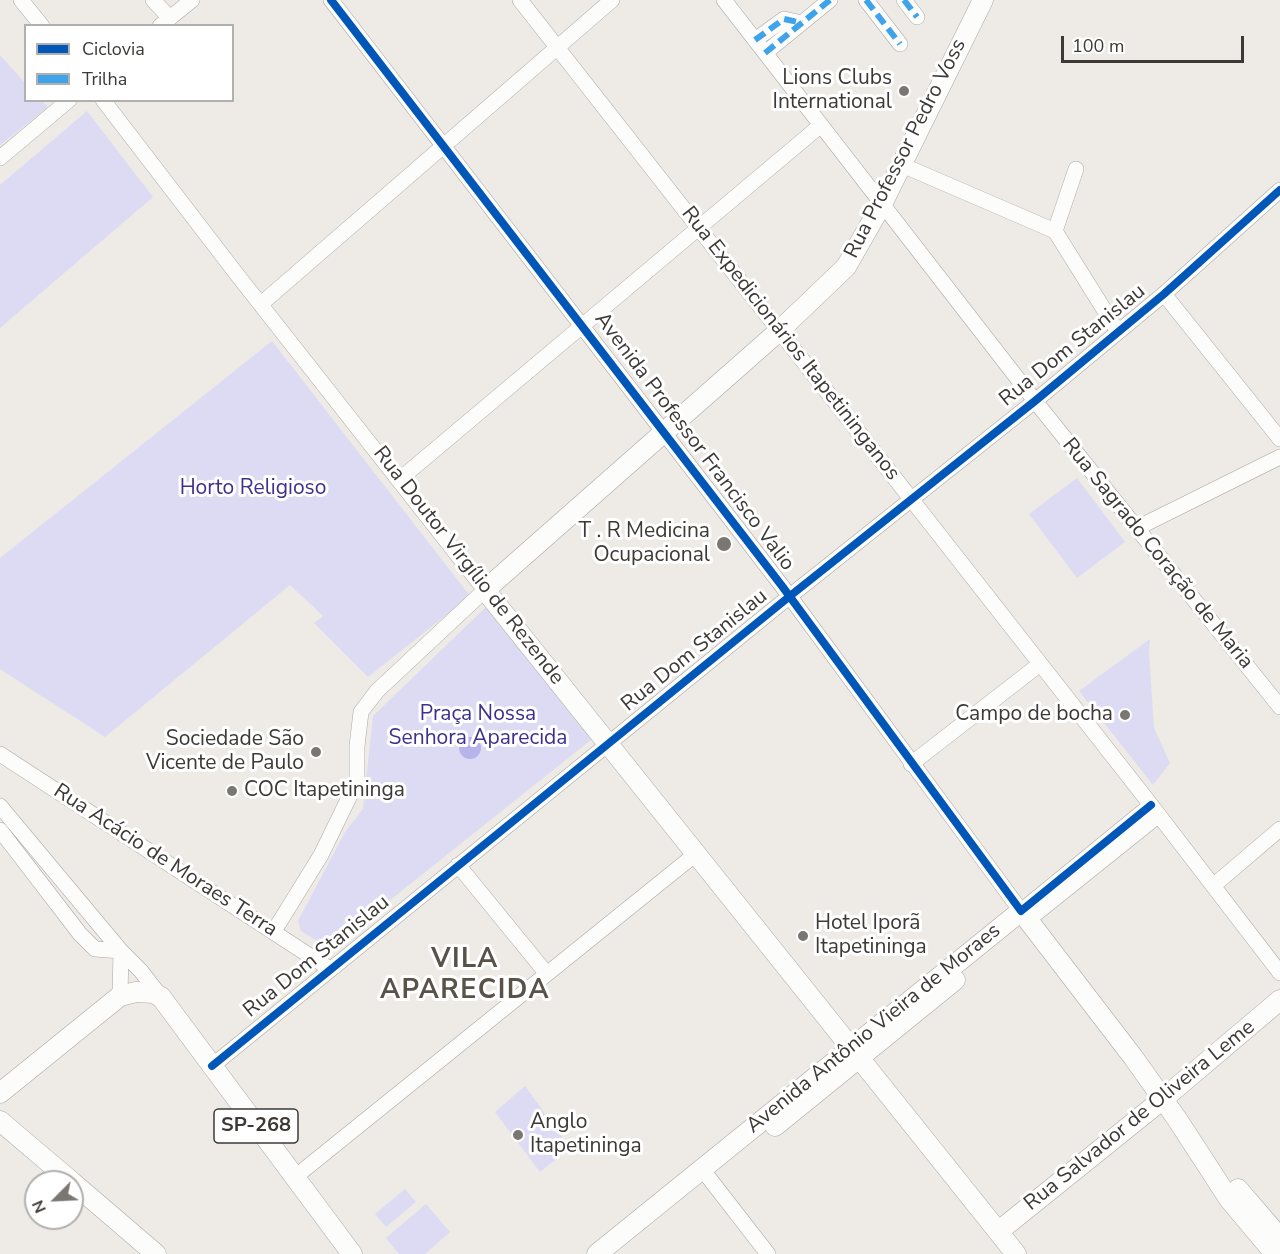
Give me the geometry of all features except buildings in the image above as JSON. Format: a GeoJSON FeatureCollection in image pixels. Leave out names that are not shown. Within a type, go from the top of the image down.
{"type":"FeatureCollection","features":[{"type":"Feature","properties":{"kind":"main road","name":"Rua Professor Pedro Voss"},"geometry":{"type":"LineString","coordinates":[[485,590],[779,331],[846,267],[882,204],[983,0]]}},
{"type":"Feature","properties":{"kind":"main road","name":"Rua Doutor Virgílio de Rezende"},"geometry":{"type":"LineString","coordinates":[[485,590],[1016,1254]]}},
{"type":"Feature","properties":{"kind":"main road","name":"Avenida Antônio Vieira de Moraes"},"geometry":{"type":"LineString","coordinates":[[597,1254],[698,1179],[1025,916]]}},
{"type":"Feature","properties":{"kind":"main road","name":"Avenida Professor Francisco Valio"},"geometry":{"type":"LineString","coordinates":[[1025,916],[1163,1099],[1275,1254]]}},
{"type":"Feature","properties":{"kind":"main road"},"geometry":{"type":"LineString","coordinates":[[0,1093],[120,996],[145,992],[161,997]]}},
{"type":"Feature","properties":{"kind":"main road","name":"SP-268"},"geometry":{"type":"LineString","coordinates":[[161,997],[352,1254]]}},
{"type":"Feature","properties":{"kind":"main road","name":"Rua Salvador de Oliveira Leme"},"geometry":{"type":"LineString","coordinates":[[999,1231],[1163,1099],[1280,1000]]}},
{"type":"Feature","properties":{"kind":"main road"},"geometry":{"type":"LineString","coordinates":[[0,1121],[58,1170]]}},
{"type":"Feature","properties":{"kind":"main road","name":"Avenida Antônio Vieira de Moraes"},"geometry":{"type":"LineString","coordinates":[[617,1254],[698,1179]]}},
{"type":"Feature","properties":{"kind":"main road"},"geometry":{"type":"LineString","coordinates":[[84,1192],[156,1254]]}},
{"type":"Feature","properties":{"kind":"main road","name":"Avenida Professor Francisco Valio"},"geometry":{"type":"LineString","coordinates":[[1234,1195],[1280,1238]]}},
{"type":"Feature","properties":{"kind":"street"},"geometry":{"type":"LineString","coordinates":[[21,0],[40,24]]}},
{"type":"Feature","properties":{"kind":"street"},"geometry":{"type":"LineString","coordinates":[[153,0],[165,22],[192,0]]}},
{"type":"Feature","properties":{"kind":"street","name":"Avenida Professor Francisco Valio"},"geometry":{"type":"LineString","coordinates":[[332,0],[790,597],[1025,916]]}},
{"type":"Feature","properties":{"kind":"street","name":"Rua Expedicionários Itapetininganos"},"geometry":{"type":"LineString","coordinates":[[520,0],[1041,664],[1280,973]]}},
{"type":"Feature","properties":{"kind":"street"},"geometry":{"type":"LineString","coordinates":[[261,304],[612,0]]}},
{"type":"Feature","properties":{"kind":"street","name":"Rua Sagrado Coração de Maria"},"geometry":{"type":"LineString","coordinates":[[724,0],[1035,401],[1280,707]]}},
{"type":"Feature","properties":{"kind":"street"},"geometry":{"type":"LineString","coordinates":[[765,53],[830,0]]}},
{"type":"Feature","properties":{"kind":"street"},"geometry":{"type":"LineString","coordinates":[[866,0],[900,44]]}},
{"type":"Feature","properties":{"kind":"street"},"geometry":{"type":"LineString","coordinates":[[904,0],[917,17]]}},
{"type":"Feature","properties":{"kind":"street"},"geometry":{"type":"LineString","coordinates":[[755,40],[784,19],[801,23]]}},
{"type":"Feature","properties":{"kind":"street"},"geometry":{"type":"LineString","coordinates":[[0,158],[67,102]]}},
{"type":"Feature","properties":{"kind":"street","name":"Rua Doutor Virgílio de Rezende"},"geometry":{"type":"LineString","coordinates":[[105,102],[485,590]]}},
{"type":"Feature","properties":{"kind":"street"},"geometry":{"type":"LineString","coordinates":[[400,479],[821,125]]}},
{"type":"Feature","properties":{"kind":"street"},"geometry":{"type":"LineString","coordinates":[[902,165],[1054,231],[1118,332]]}},
{"type":"Feature","properties":{"kind":"street"},"geometry":{"type":"LineString","coordinates":[[1054,231],[1076,169]]}},
{"type":"Feature","properties":{"kind":"street","name":"Rua Dom Stanislau"},"geometry":{"type":"LineString","coordinates":[[212,1066],[1035,401],[1277,198]]}},
{"type":"Feature","properties":{"kind":"street"},"geometry":{"type":"LineString","coordinates":[[1164,294],[1280,440]]}},
{"type":"Feature","properties":{"kind":"street"},"geometry":{"type":"LineString","coordinates":[[1137,528],[1280,457]]}},
{"type":"Feature","properties":{"kind":"street","name":"Rua Professor Pedro Voss"},"geometry":{"type":"LineString","coordinates":[[274,931],[321,855],[357,781],[357,746],[361,712],[377,691],[485,590]]}},
{"type":"Feature","properties":{"kind":"street"},"geometry":{"type":"LineString","coordinates":[[911,764],[1041,664]]}},
{"type":"Feature","properties":{"kind":"street","name":"Rua Acácio de Moraes Terra"},"geometry":{"type":"LineString","coordinates":[[0,754],[330,969]]}},
{"type":"Feature","properties":{"kind":"street"},"geometry":{"type":"LineString","coordinates":[[0,806],[161,997]]}},
{"type":"Feature","properties":{"kind":"street","name":"Avenida Antônio Vieira de Moraes"},"geometry":{"type":"LineString","coordinates":[[1025,916],[1155,810]]}},
{"type":"Feature","properties":{"kind":"street"},"geometry":{"type":"LineString","coordinates":[[1213,886],[1280,829]]}},
{"type":"Feature","properties":{"kind":"street"},"geometry":{"type":"LineString","coordinates":[[0,830],[87,942],[95,949],[121,951]]}},
{"type":"Feature","properties":{"kind":"street"},"geometry":{"type":"LineString","coordinates":[[295,1177],[697,853]]}},
{"type":"Feature","properties":{"kind":"street"},"geometry":{"type":"LineString","coordinates":[[458,865],[547,974]]}},
{"type":"Feature","properties":{"kind":"street"},"geometry":{"type":"LineString","coordinates":[[120,996],[121,951]]}},
{"type":"Feature","properties":{"kind":"street"},"geometry":{"type":"LineString","coordinates":[[698,1179],[768,1254]]}},
{"type":"Feature","properties":{"kind":"green space"},"geometry":{"type":"Polygon","coordinates":[[[0,55],[24,82],[24,102],[43,102],[48,107],[0,145],[0,55]]]}},
{"type":"Feature","properties":{"kind":"green space"},"geometry":{"type":"Polygon","coordinates":[[[87,111],[153,197],[0,328],[0,185],[87,111]]]}},
{"type":"Feature","properties":{"kind":"green space","name":"Horto Religioso"},"geometry":{"type":"Polygon","coordinates":[[[272,341],[470,596],[368,677],[314,623],[323,616],[290,585],[105,737],[0,669],[0,558],[272,341]]]}},
{"type":"Feature","properties":{"kind":"green space"},"geometry":{"type":"Polygon","coordinates":[[[1077,478],[1125,542],[1077,578],[1029,514],[1077,478]]]}},
{"type":"Feature","properties":{"kind":"green space","name":"Praça Nossa Senhora Aparecida"},"geometry":{"type":"Polygon","coordinates":[[[486,607],[592,739],[335,944],[322,944],[301,931],[298,921],[345,832],[363,809],[373,716],[486,607]]]}},
{"type":"Feature","properties":{"kind":"green space","name":"Campo de bocha"},"geometry":{"type":"Polygon","coordinates":[[[1150,639],[1154,728],[1170,763],[1153,785],[1079,691],[1150,639]]]}},
{"type":"Feature","properties":{"kind":"green space"},"geometry":{"type":"Polygon","coordinates":[[[525,1086],[570,1148],[540,1172],[495,1112],[525,1086]]]}},
{"type":"Feature","properties":{"kind":"green space"},"geometry":{"type":"Polygon","coordinates":[[[405,1189],[416,1202],[386,1227],[375,1214],[405,1189]]]}},
{"type":"Feature","properties":{"kind":"green space"},"geometry":{"type":"Polygon","coordinates":[[[426,1204],[450,1232],[425,1254],[399,1254],[386,1238],[426,1204]]]}},
{"type":"Feature","properties":{"kind":"water"},"geometry":{"type":"Polygon","coordinates":[[[470,737],[478,740],[481,748],[478,756],[470,759],[462,756],[459,748],[462,740],[470,737]]]}},
{"type":"Feature","properties":{"kind":"marked path"},"geometry":{"type":"LineString","coordinates":[[765,53],[830,0]]}},
{"type":"Feature","properties":{"kind":"marked path"},"geometry":{"type":"LineString","coordinates":[[866,0],[900,44]]}},
{"type":"Feature","properties":{"kind":"marked path"},"geometry":{"type":"LineString","coordinates":[[904,0],[917,17]]}},
{"type":"Feature","properties":{"kind":"marked path"},"geometry":{"type":"LineString","coordinates":[[755,40],[784,19],[802,23]]}},
{"type":"Feature","properties":{"kind":"cycle path"},"geometry":{"type":"LineString","coordinates":[[331,0],[782,586],[1021,911],[1151,805]]}},
{"type":"Feature","properties":{"kind":"cycle path"},"geometry":{"type":"LineString","coordinates":[[212,1066],[790,596],[1035,401],[1164,294],[1280,190]]}},
{"type":"Feature","properties":{"kind":"place","name":"Lions Clubs International"},"geometry":{"type":"Point","coordinates":[904,91]}},
{"type":"Feature","properties":{"kind":"place","name":"T . R Medicina Ocupacional"},"geometry":{"type":"Point","coordinates":[724,544]}},
{"type":"Feature","properties":{"kind":"place","name":"Campo de bocha"},"geometry":{"type":"Point","coordinates":[1125,715]}},
{"type":"Feature","properties":{"kind":"place","name":"Sociedade São Vicente de Paulo"},"geometry":{"type":"Point","coordinates":[316,752]}},
{"type":"Feature","properties":{"kind":"place","name":"COC Itapetininga"},"geometry":{"type":"Point","coordinates":[232,791]}},
{"type":"Feature","properties":{"kind":"place","name":"Hotel Iporã Itapetininga"},"geometry":{"type":"Point","coordinates":[803,936]}},
{"type":"Feature","properties":{"kind":"place","name":"Anglo Itapetininga"},"geometry":{"type":"Point","coordinates":[518,1135]}},
{"type":"Feature","properties":{"kind":"district","name":"VILA APARECIDA"},"geometry":{"type":"Point","coordinates":[465,976]}}]}
